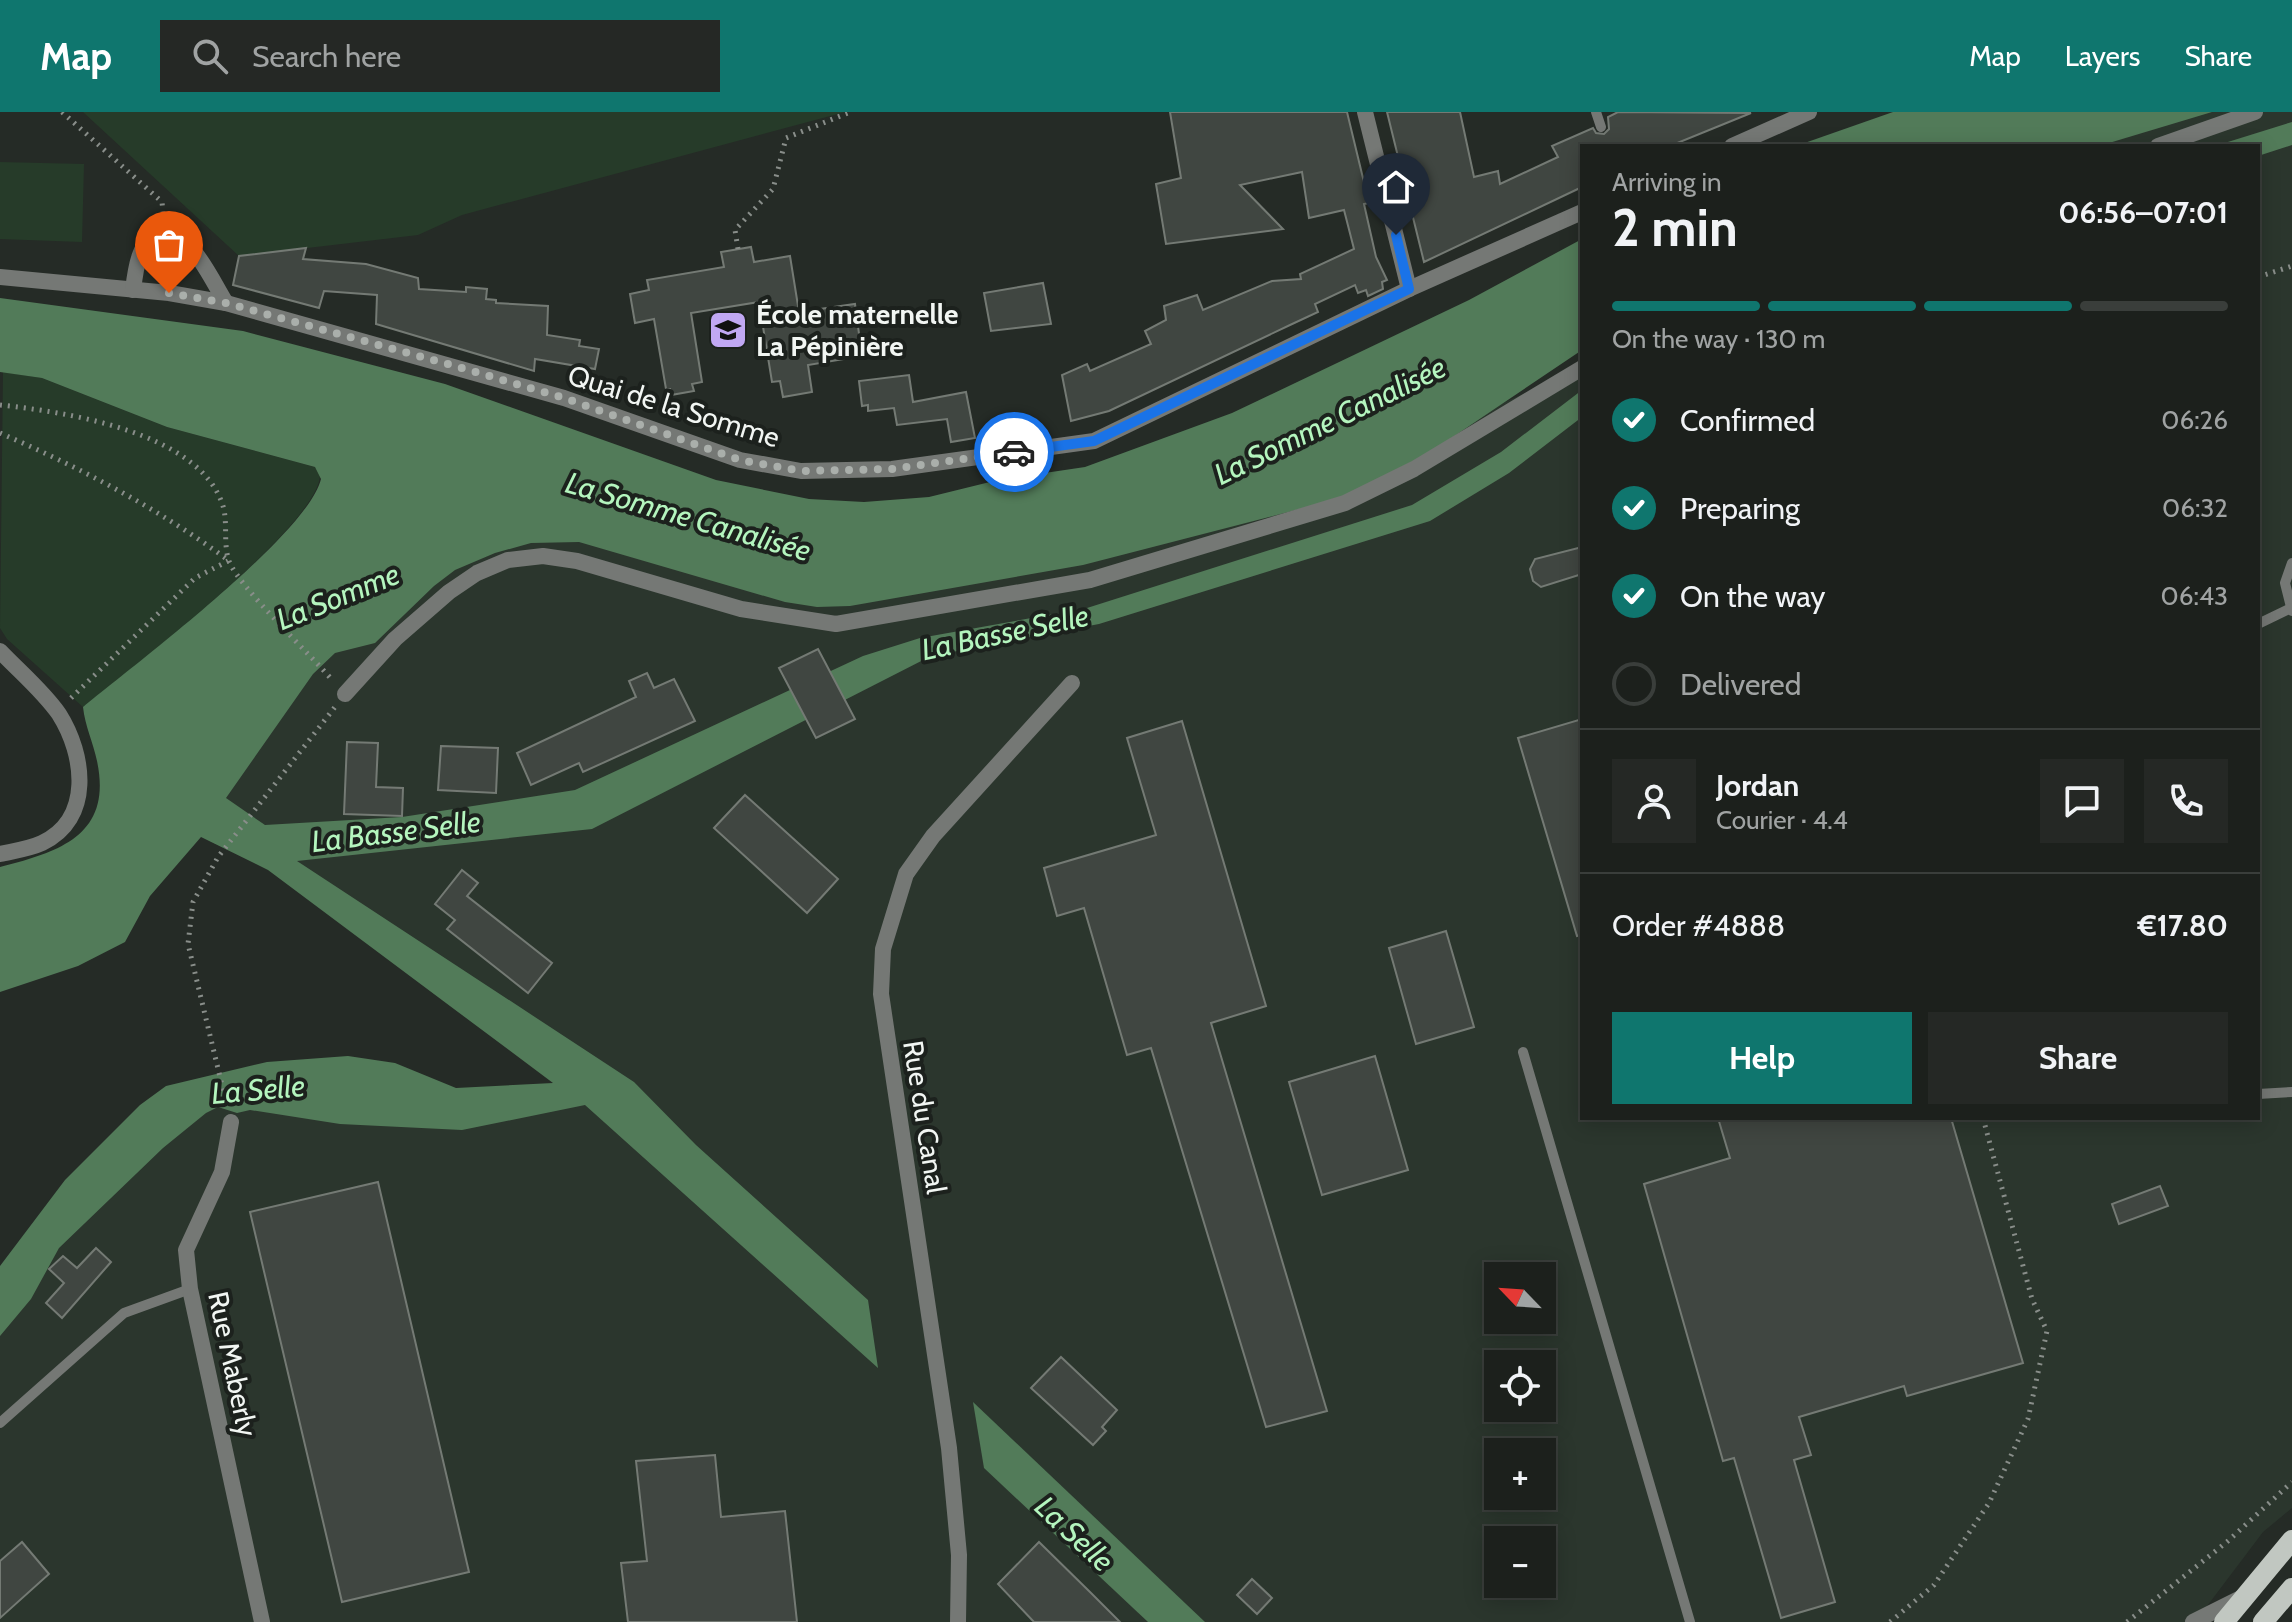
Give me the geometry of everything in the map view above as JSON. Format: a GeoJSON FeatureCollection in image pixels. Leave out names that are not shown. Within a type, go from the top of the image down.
{"type":"FeatureCollection","features":[{"type":"Feature","properties":{"kind":"main road"},"geometry":{"type":"LineString","coordinates":[[2224,1622],[2292,1540]]}},
{"type":"Feature","properties":{"kind":"main road"},"geometry":{"type":"LineString","coordinates":[[2263,1622],[2292,1588]]}},
{"type":"Feature","properties":{"kind":"street"},"geometry":{"type":"LineString","coordinates":[[1365,112],[1409,289]]}},
{"type":"Feature","properties":{"kind":"street"},"geometry":{"type":"LineString","coordinates":[[1737,144],[1809,112]]}},
{"type":"Feature","properties":{"kind":"street"},"geometry":{"type":"LineString","coordinates":[[2164,144],[2255,112]]}},
{"type":"Feature","properties":{"kind":"street","name":"Quai de la Somme"},"geometry":{"type":"LineString","coordinates":[[0,277],[226,303],[564,398],[740,460],[801,471],[892,469],[1094,441],[1409,289],[1580,213]]}},
{"type":"Feature","properties":{"kind":"street"},"geometry":{"type":"LineString","coordinates":[[133,290],[136,261],[150,236],[163,229],[178,233],[192,249],[226,303]]}},
{"type":"Feature","properties":{"kind":"street"},"geometry":{"type":"LineString","coordinates":[[345,694],[395,639],[449,592],[477,573],[508,560],[543,556],[577,561],[741,609],[836,624],[1090,580],[1345,503],[1414,469],[1580,369]]}},
{"type":"Feature","properties":{"kind":"street"},"geometry":{"type":"LineString","coordinates":[[0,651],[59,714],[82,773],[77,803],[68,823],[43,842],[0,854]]}},
{"type":"Feature","properties":{"kind":"street","name":"Rue du Canal"},"geometry":{"type":"LineString","coordinates":[[958,1622],[959,1555],[949,1448],[881,994],[883,949],[906,874],[924,848],[1072,683]]}},
{"type":"Feature","properties":{"kind":"street","name":"Rue Maberly"},"geometry":{"type":"LineString","coordinates":[[231,1122],[222,1172],[186,1250],[190,1289],[262,1622]]}},
{"type":"Feature","properties":{"kind":"street"},"geometry":{"type":"LineString","coordinates":[[2193,1622],[2242,1597]]}},
{"type":"Feature","properties":{"kind":"lane"},"geometry":{"type":"LineString","coordinates":[[1596,112],[1601,127]]}},
{"type":"Feature","properties":{"kind":"lane"},"geometry":{"type":"LineString","coordinates":[[2260,623],[2292,609],[2285,583],[2292,563]]}},
{"type":"Feature","properties":{"kind":"lane"},"geometry":{"type":"LineString","coordinates":[[1523,1052],[1690,1622]]}},
{"type":"Feature","properties":{"kind":"lane"},"geometry":{"type":"LineString","coordinates":[[2260,1094],[2292,1092]]}},
{"type":"Feature","properties":{"kind":"lane"},"geometry":{"type":"LineString","coordinates":[[0,1423],[124,1313],[190,1289]]}},
{"type":"Feature","properties":{"kind":"path"},"geometry":{"type":"LineString","coordinates":[[62,112],[162,202],[163,229]]}},
{"type":"Feature","properties":{"kind":"path"},"geometry":{"type":"LineString","coordinates":[[70,120],[73,112]]}},
{"type":"Feature","properties":{"kind":"path"},"geometry":{"type":"LineString","coordinates":[[738,249],[735,230],[773,189],[786,138],[850,112]]}},
{"type":"Feature","properties":{"kind":"path"},"geometry":{"type":"LineString","coordinates":[[2260,276],[2292,266]]}},
{"type":"Feature","properties":{"kind":"path"},"geometry":{"type":"LineString","coordinates":[[0,405],[66,414],[127,430],[177,454],[207,476],[223,506],[229,561]]}},
{"type":"Feature","properties":{"kind":"path"},"geometry":{"type":"LineString","coordinates":[[0,433],[116,490],[191,533],[229,561],[239,577],[324,671]]}},
{"type":"Feature","properties":{"kind":"path"},"geometry":{"type":"LineString","coordinates":[[59,714],[82,684],[195,578],[229,561]]}},
{"type":"Feature","properties":{"kind":"path"},"geometry":{"type":"LineString","coordinates":[[231,1122],[188,944],[193,902],[218,857],[345,694]]}},
{"type":"Feature","properties":{"kind":"path"},"geometry":{"type":"LineString","coordinates":[[1890,1622],[1934,1585],[1989,1503],[2028,1419],[2047,1331],[2032,1299],[1984,1120]]}},
{"type":"Feature","properties":{"kind":"path"},"geometry":{"type":"LineString","coordinates":[[2127,1622],[2228,1541],[2292,1482]]}},
{"type":"Feature","properties":{"kind":"shaded area"},"geometry":{"type":"Polygon","coordinates":[[[83,112],[845,112],[462,215],[418,235],[239,256],[83,112]]]}},
{"type":"Feature","properties":{"kind":"shaded area"},"geometry":{"type":"Polygon","coordinates":[[[2142,112],[2292,112],[2292,1508],[2263,1532],[2195,1622],[0,1622],[0,1274],[222,1084],[592,1096],[201,809],[484,433],[852,580],[1344,473],[1580,369],[1580,1120],[2260,1120],[2260,144],[2076,144],[2142,112]]]}},
{"type":"Feature","properties":{"kind":"shaded area"},"geometry":{"type":"Polygon","coordinates":[[[0,162],[84,164],[82,242],[0,239],[0,162]]]}},
{"type":"Feature","properties":{"kind":"shaded area"},"geometry":{"type":"Polygon","coordinates":[[[3,372],[42,378],[167,427],[315,467],[320,473],[313,496],[291,525],[258,559],[178,630],[83,707],[7,639],[0,628],[3,372]]]}},
{"type":"Feature","properties":{"kind":"water"},"geometry":{"type":"Polygon","coordinates":[[[1893,112],[2212,112],[2106,144],[1802,144],[1893,112]]]}},
{"type":"Feature","properties":{"kind":"water"},"geometry":{"type":"Polygon","coordinates":[[[2292,122],[2292,145],[2260,155],[2260,144],[2221,144],[2292,122]]]}},
{"type":"Feature","properties":{"kind":"water"},"geometry":{"type":"Polygon","coordinates":[[[1580,240],[1580,351],[1395,476],[1327,502],[1083,565],[850,606],[817,607],[785,602],[579,542],[531,543],[495,553],[455,570],[375,643],[335,653],[313,674],[226,798],[265,825],[402,817],[575,790],[863,656],[920,638],[1087,608],[1412,505],[1501,452],[1580,392],[1580,419],[1509,473],[1430,521],[1099,624],[931,656],[592,829],[297,861],[634,1082],[696,1145],[868,1300],[878,1368],[585,1105],[462,1130],[340,1124],[250,1110],[237,1113],[218,1107],[163,1148],[59,1248],[31,1299],[0,1336],[0,1266],[65,1180],[140,1105],[166,1086],[267,1062],[348,1056],[395,1063],[456,1088],[553,1083],[268,870],[201,837],[150,896],[125,942],[78,966],[0,992],[0,867],[60,847],[89,824],[97,807],[100,786],[97,761],[83,707],[253,564],[309,503],[321,479],[315,467],[167,427],[42,378],[0,372],[0,298],[243,331],[445,384],[716,480],[809,499],[864,502],[929,497],[998,480],[1085,467],[1232,413],[1469,300],[1580,240]]]}},
{"type":"Feature","properties":{"kind":"water","name":"La Selle"},"geometry":{"type":"Polygon","coordinates":[[[973,1402],[1205,1622],[1148,1622],[984,1468],[973,1402]]]}},
{"type":"Feature","properties":{"kind":"building"},"geometry":{"type":"Polygon","coordinates":[[[1170,112],[1347,112],[1369,203],[1364,204],[1376,257],[1387,280],[1382,282],[1383,289],[1368,296],[1366,290],[1358,293],[1355,285],[1315,304],[1318,312],[1109,411],[1071,421],[1062,375],[1087,364],[1090,371],[1151,344],[1145,331],[1166,320],[1164,306],[1197,295],[1203,310],[1272,281],[1301,279],[1300,274],[1354,249],[1344,210],[1309,218],[1302,172],[1240,185],[1283,229],[1166,244],[1156,184],[1181,178],[1170,112]]]}},
{"type":"Feature","properties":{"kind":"building"},"geometry":{"type":"Polygon","coordinates":[[[1387,112],[1460,112],[1474,177],[1498,171],[1500,184],[1558,157],[1552,146],[1593,128],[1596,133],[1604,134],[1609,129],[1608,117],[1618,112],[1751,113],[1675,144],[1580,144],[1580,188],[1424,262],[1387,112]]]}},
{"type":"Feature","properties":{"kind":"building"},"geometry":{"type":"Polygon","coordinates":[[[751,247],[754,262],[790,256],[799,312],[855,304],[862,356],[808,365],[812,392],[783,397],[780,381],[772,382],[759,302],[691,313],[702,382],[692,384],[694,391],[671,395],[670,389],[666,389],[654,319],[635,323],[630,294],[649,290],[647,280],[724,267],[721,252],[751,247]]]}},
{"type":"Feature","properties":{"kind":"building"},"geometry":{"type":"Polygon","coordinates":[[[306,248],[303,259],[366,264],[418,278],[419,289],[466,292],[466,287],[487,289],[486,299],[496,300],[496,303],[548,306],[547,335],[580,340],[579,346],[599,349],[595,369],[535,359],[534,371],[376,324],[377,295],[324,291],[319,308],[233,285],[239,256],[306,248]]]}},
{"type":"Feature","properties":{"kind":"building"},"geometry":{"type":"Polygon","coordinates":[[[1043,283],[1051,324],[991,331],[984,293],[1043,283]]]}},
{"type":"Feature","properties":{"kind":"building"},"geometry":{"type":"Polygon","coordinates":[[[909,375],[913,402],[966,392],[975,438],[951,442],[947,419],[897,425],[894,408],[868,411],[868,405],[862,406],[859,381],[909,375]]]}},
{"type":"Feature","properties":{"kind":"building"},"geometry":{"type":"Polygon","coordinates":[[[1580,548],[1580,575],[1541,587],[1533,581],[1530,569],[1535,559],[1580,548]]]}},
{"type":"Feature","properties":{"kind":"building"},"geometry":{"type":"Polygon","coordinates":[[[818,649],[855,719],[816,738],[779,668],[818,649]]]}},
{"type":"Feature","properties":{"kind":"building"},"geometry":{"type":"Polygon","coordinates":[[[647,673],[654,688],[674,679],[695,721],[583,772],[579,763],[531,785],[517,753],[636,697],[629,681],[647,673]]]}},
{"type":"Feature","properties":{"kind":"building"},"geometry":{"type":"Polygon","coordinates":[[[1580,720],[1580,935],[1577,936],[1518,738],[1580,720]]]}},
{"type":"Feature","properties":{"kind":"building"},"geometry":{"type":"Polygon","coordinates":[[[1182,721],[1266,1006],[1211,1023],[1327,1411],[1266,1427],[1151,1048],[1127,1055],[1084,908],[1057,916],[1044,868],[1156,835],[1127,738],[1182,721]]]}},
{"type":"Feature","properties":{"kind":"building"},"geometry":{"type":"Polygon","coordinates":[[[347,742],[378,743],[376,787],[403,788],[402,816],[344,814],[347,742]]]}},
{"type":"Feature","properties":{"kind":"building"},"geometry":{"type":"Polygon","coordinates":[[[441,746],[498,748],[496,793],[438,790],[441,746]]]}},
{"type":"Feature","properties":{"kind":"building"},"geometry":{"type":"Polygon","coordinates":[[[745,795],[838,879],[807,913],[714,828],[745,795]]]}},
{"type":"Feature","properties":{"kind":"building"},"geometry":{"type":"Polygon","coordinates":[[[462,870],[478,883],[467,896],[552,963],[528,993],[447,929],[455,920],[435,904],[462,870]]]}},
{"type":"Feature","properties":{"kind":"building"},"geometry":{"type":"Polygon","coordinates":[[[1446,931],[1474,1027],[1416,1044],[1389,948],[1446,931]]]}},
{"type":"Feature","properties":{"kind":"building"},"geometry":{"type":"Polygon","coordinates":[[[1375,1056],[1408,1170],[1322,1195],[1289,1082],[1375,1056]]]}},
{"type":"Feature","properties":{"kind":"building"},"geometry":{"type":"Polygon","coordinates":[[[1719,1120],[1952,1120],[2023,1363],[1907,1396],[1904,1386],[1799,1417],[1811,1455],[1794,1460],[1835,1602],[1781,1618],[1734,1458],[1723,1461],[1644,1184],[1730,1158],[1719,1120]]]}},
{"type":"Feature","properties":{"kind":"building"},"geometry":{"type":"Polygon","coordinates":[[[378,1182],[469,1572],[342,1602],[250,1212],[378,1182]]]}},
{"type":"Feature","properties":{"kind":"building"},"geometry":{"type":"Polygon","coordinates":[[[2160,1186],[2168,1206],[2119,1224],[2112,1204],[2160,1186]]]}},
{"type":"Feature","properties":{"kind":"building"},"geometry":{"type":"Polygon","coordinates":[[[96,1248],[111,1262],[62,1318],[46,1303],[64,1283],[49,1269],[63,1256],[77,1268],[96,1248]]]}},
{"type":"Feature","properties":{"kind":"building"},"geometry":{"type":"Polygon","coordinates":[[[1061,1357],[1117,1410],[1102,1427],[1106,1431],[1093,1445],[1031,1388],[1061,1357]]]}},
{"type":"Feature","properties":{"kind":"building"},"geometry":{"type":"Polygon","coordinates":[[[715,1455],[721,1517],[785,1511],[797,1622],[628,1622],[621,1563],[647,1561],[636,1461],[715,1455]]]}},
{"type":"Feature","properties":{"kind":"building"},"geometry":{"type":"Polygon","coordinates":[[[22,1542],[49,1574],[0,1618],[0,1561],[22,1542]]]}},
{"type":"Feature","properties":{"kind":"building"},"geometry":{"type":"Polygon","coordinates":[[[1039,1542],[1120,1622],[1034,1622],[998,1584],[1039,1542]]]}},
{"type":"Feature","properties":{"kind":"building"},"geometry":{"type":"Polygon","coordinates":[[[1252,1579],[1272,1598],[1257,1614],[1237,1595],[1252,1579]]]}},
{"type":"Feature","properties":{"kind":"way so far"},"geometry":{"type":"LineString","coordinates":[[169,293],[226,303],[455,366],[564,398],[740,460],[801,471],[892,469],[1014,452]]}},
{"type":"Feature","properties":{"kind":"place","name":"École maternelle La Pépinière"},"geometry":{"type":"Point","coordinates":[728,330]}},
{"type":"Feature","properties":{"kind":"route"},"geometry":{"type":"LineString","coordinates":[[1014,452],[1094,441],[1409,289],[1396,235]]}},
{"type":"Feature","properties":{"kind":"water label","name":"La Somme Canalisée"},"geometry":{"type":"Point","coordinates":[1330,421]}},
{"type":"Feature","properties":{"kind":"water label","name":"La Somme Canalisée"},"geometry":{"type":"Point","coordinates":[688,517]}},
{"type":"Feature","properties":{"kind":"water label","name":"La Somme"},"geometry":{"type":"Point","coordinates":[338,597]}},
{"type":"Feature","properties":{"kind":"water label","name":"La Basse Selle"},"geometry":{"type":"Point","coordinates":[1005,633]}},
{"type":"Feature","properties":{"kind":"water label","name":"La Basse Selle"},"geometry":{"type":"Point","coordinates":[396,832]}}]}
